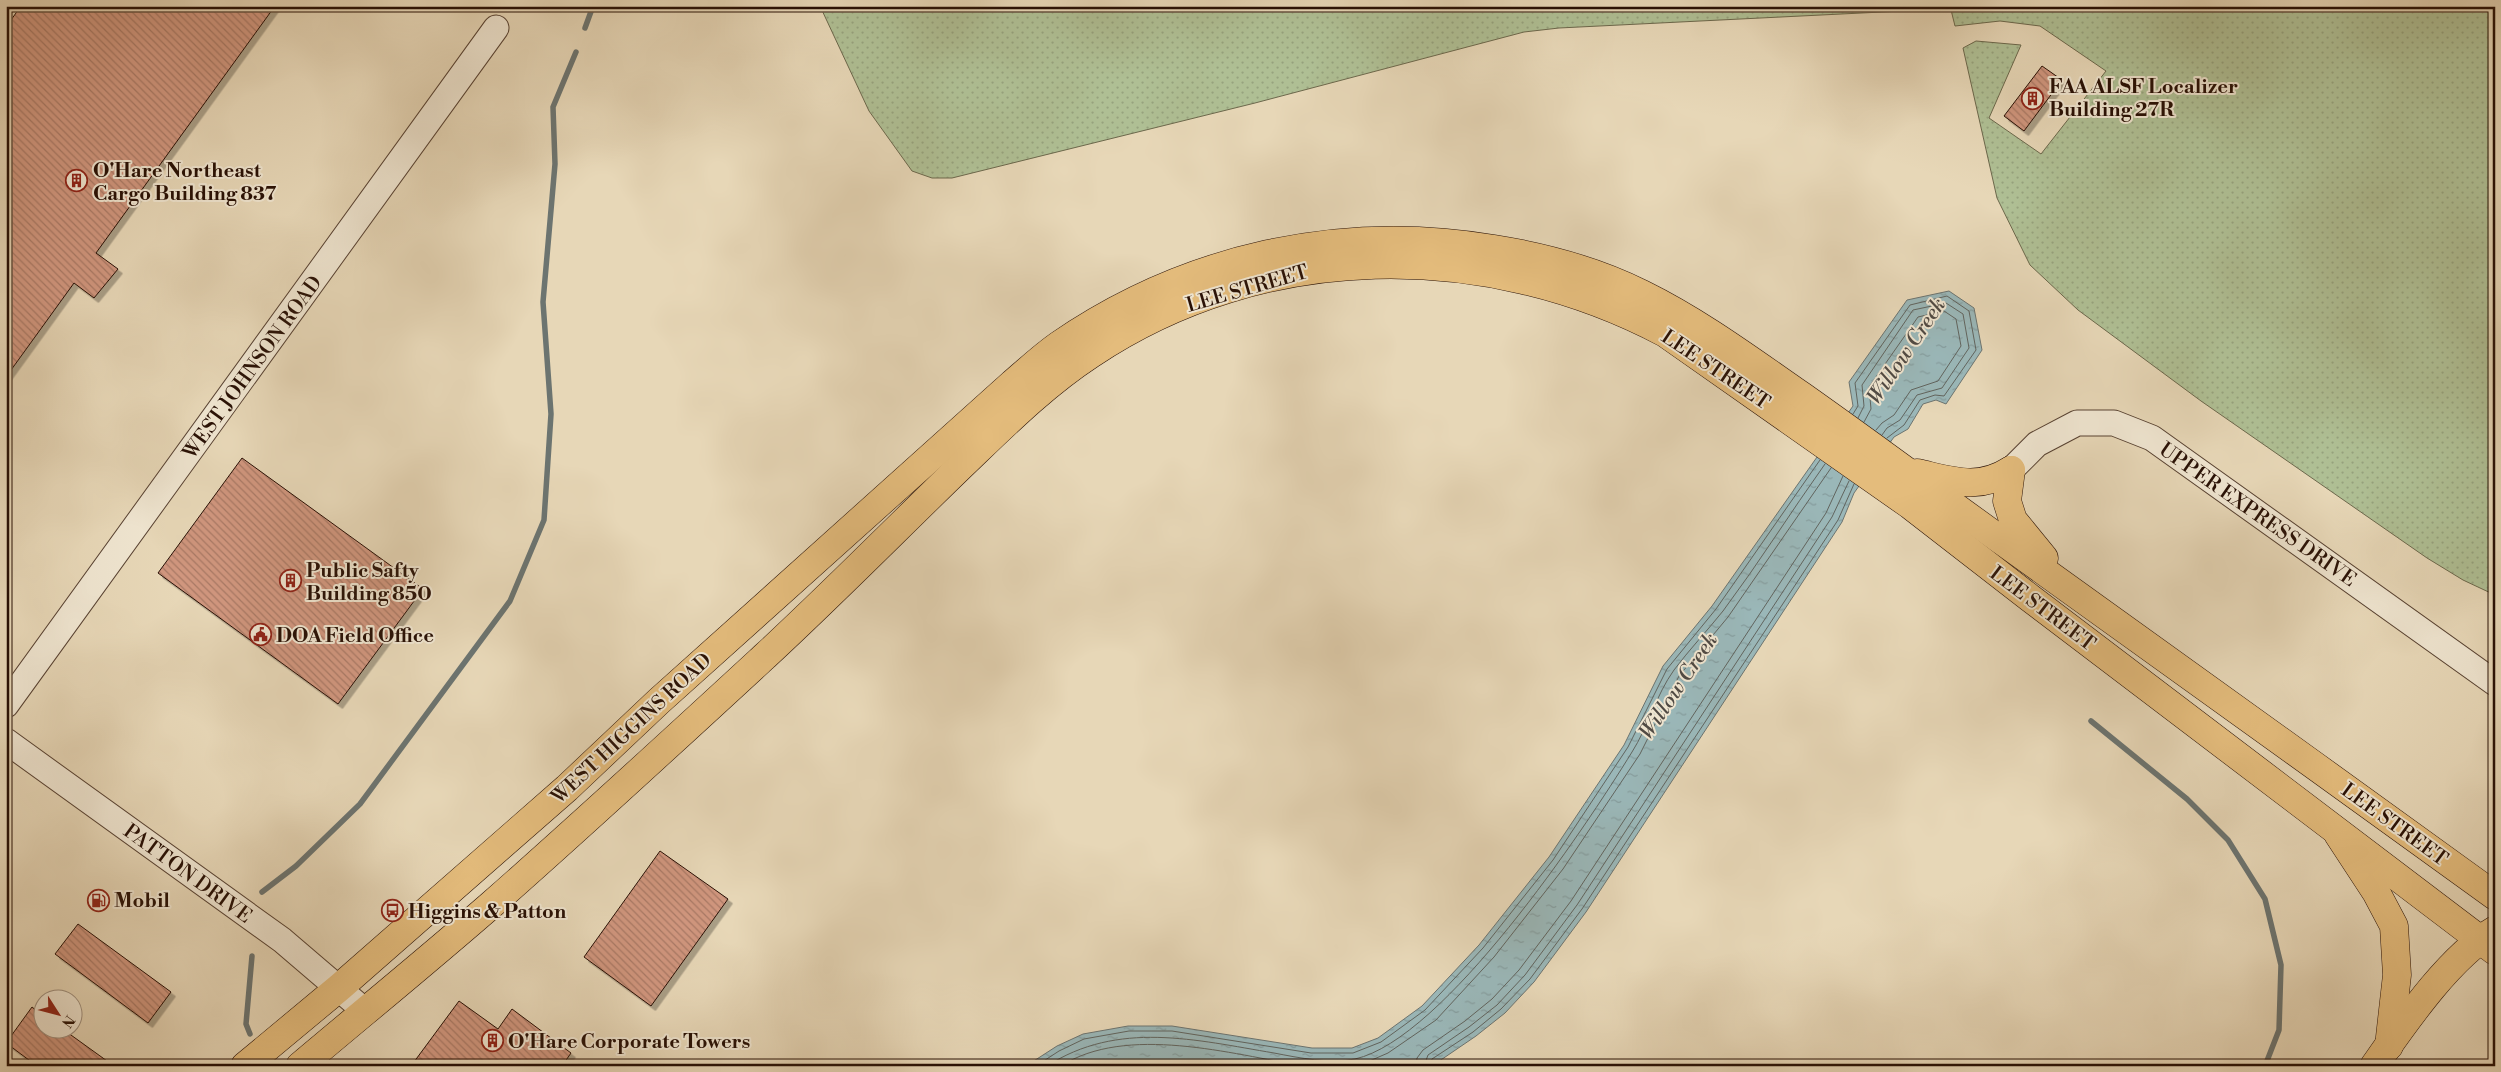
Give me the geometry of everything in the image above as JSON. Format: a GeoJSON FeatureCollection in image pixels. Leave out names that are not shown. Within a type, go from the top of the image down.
{"type":"FeatureCollection","features":[{"type":"Feature","properties":{"kind":"main road","name":"LEE STREET"},"geometry":{"type":"LineString","coordinates":[[1012,384],[1057,346],[1108,315],[1197,274],[1247,258],[1314,244],[1372,239],[1416,239],[1462,243],[1524,254],[1589,273],[1639,293],[1726,342],[1832,433],[1876,465],[2338,834]]}},
{"type":"Feature","properties":{"kind":"main road","name":"LEE STREET"},"geometry":{"type":"LineString","coordinates":[[1005,424],[1046,387],[1092,353],[1148,322],[1192,302],[1259,280],[1317,268],[1403,263],[1458,267],[1519,277],[1627,313],[1673,338],[1832,433]]}},
{"type":"Feature","properties":{"kind":"main road","name":"WEST HIGGINS ROAD"},"geometry":{"type":"LineString","coordinates":[[245,1066],[340,987],[567,788],[659,701],[1012,384]]}},
{"type":"Feature","properties":{"kind":"main road","name":"WEST HIGGINS ROAD"},"geometry":{"type":"LineString","coordinates":[[300,1066],[488,908],[606,802],[779,643],[1005,424]]}},
{"type":"Feature","properties":{"kind":"main road"},"geometry":{"type":"LineString","coordinates":[[1876,465],[1907,470],[1966,484],[1989,481],[2011,470]]}},
{"type":"Feature","properties":{"kind":"main road","name":"LEE STREET"},"geometry":{"type":"LineString","coordinates":[[1907,470],[2081,598],[2495,896]]}},
{"type":"Feature","properties":{"kind":"main road"},"geometry":{"type":"LineString","coordinates":[[2011,470],[2007,502],[2013,520],[2081,598]]}},
{"type":"Feature","properties":{"kind":"main road"},"geometry":{"type":"LineString","coordinates":[[2338,834],[2489,940],[2454,963],[2382,1056]]}},
{"type":"Feature","properties":{"kind":"main road"},"geometry":{"type":"LineString","coordinates":[[2338,834],[2376,892],[2394,926],[2397,976],[2382,1056]]}},
{"type":"Feature","properties":{"kind":"street","name":"WEST JOHNSON ROAD"},"geometry":{"type":"LineString","coordinates":[[6,705],[496,28]]}},
{"type":"Feature","properties":{"kind":"street","name":"UPPER EXPRESS DRIVE"},"geometry":{"type":"LineString","coordinates":[[2011,470],[2037,444],[2076,424],[2114,423],[2152,438],[2495,683]]}},
{"type":"Feature","properties":{"kind":"street","name":"PATTON DRIVE"},"geometry":{"type":"LineString","coordinates":[[6,741],[282,940],[365,1010]]}},
{"type":"Feature","properties":{"kind":"green space"},"geometry":{"type":"Polygon","coordinates":[[[820,6],[1909,6],[1902,11],[1559,28],[1524,32],[1255,103],[952,178],[932,178],[912,171],[869,111],[820,6]]]}},
{"type":"Feature","properties":{"kind":"green space"},"geometry":{"type":"Polygon","coordinates":[[[1950,6],[2495,6],[2495,595],[2463,580],[2427,558],[2201,401],[2078,310],[2030,265],[1997,198],[1963,48],[1976,41],[2021,45],[1989,118],[2041,154],[2106,71],[2040,26],[2000,21],[1955,26],[1950,6]]]}},
{"type":"Feature","properties":{"kind":"water","name":"Willow Creek"},"geometry":{"type":"Polygon","coordinates":[[[1949,291],[1974,308],[1982,350],[1946,404],[1936,400],[1923,404],[1908,429],[1894,437],[1854,493],[1842,522],[1586,912],[1534,982],[1505,1013],[1476,1036],[1432,1066],[1180,1066],[1155,1064],[1133,1066],[1026,1066],[1057,1046],[1083,1034],[1128,1026],[1172,1026],[1312,1048],[1352,1048],[1378,1038],[1422,1006],[1479,945],[1549,857],[1624,745],[1663,666],[1712,606],[1853,406],[1849,382],[1907,300],[1949,291]]]}},
{"type":"Feature","properties":{"kind":"building","name":"O'Hare Northeast Cargo Building 837"},"geometry":{"type":"Polygon","coordinates":[[[21,6],[275,6],[96,253],[118,269],[94,298],[74,283],[6,377],[6,27],[21,6]]]}},
{"type":"Feature","properties":{"kind":"building","name":"FAA ALSF Localizer Building 27R"},"geometry":{"type":"Polygon","coordinates":[[[2042,66],[2062,80],[2024,131],[2004,116],[2042,66]]]}},
{"type":"Feature","properties":{"kind":"building","name":"Public Safty Building 850"},"geometry":{"type":"Polygon","coordinates":[[[242,458],[423,589],[338,704],[158,573],[242,458]]]}},
{"type":"Feature","properties":{"kind":"building"},"geometry":{"type":"Polygon","coordinates":[[[660,851],[728,899],[651,1006],[584,957],[660,851]]]}},
{"type":"Feature","properties":{"kind":"building"},"geometry":{"type":"Polygon","coordinates":[[[78,924],[171,992],[148,1023],[55,954],[78,924]]]}},
{"type":"Feature","properties":{"kind":"building","name":"O'Hare Corporate Towers"},"geometry":{"type":"Polygon","coordinates":[[[459,1001],[498,1029],[512,1009],[571,1053],[562,1066],[411,1066],[459,1001]]]}},
{"type":"Feature","properties":{"kind":"building"},"geometry":{"type":"Polygon","coordinates":[[[32,1007],[32,1040],[78,1040],[114,1066],[37,1066],[6,1043],[32,1007]]]}},
{"type":"Feature","properties":{"kind":"waterway"},"geometry":{"type":"LineString","coordinates":[[585,28],[593,6]]}},
{"type":"Feature","properties":{"kind":"waterway"},"geometry":{"type":"LineString","coordinates":[[262,892],[296,866],[360,804],[510,601],[544,520],[551,414],[543,302],[555,164],[553,107],[576,52]]}},
{"type":"Feature","properties":{"kind":"waterway"},"geometry":{"type":"LineString","coordinates":[[2091,721],[2187,799],[2228,840],[2265,899],[2281,965],[2279,1030],[2265,1066]]}},
{"type":"Feature","properties":{"kind":"waterway"},"geometry":{"type":"LineString","coordinates":[[250,1034],[246,1024],[252,956]]}},
{"type":"Feature","properties":{"kind":"place","name":"FAA ALSF Localizer Building 27R"},"geometry":{"type":"Point","coordinates":[2033,98]}},
{"type":"Feature","properties":{"kind":"place","name":"O'Hare Northeast Cargo Building 837"},"geometry":{"type":"Point","coordinates":[77,181]}},
{"type":"Feature","properties":{"kind":"place","name":"Public Safty Building 850"},"geometry":{"type":"Point","coordinates":[290,581]}},
{"type":"Feature","properties":{"kind":"place","name":"DOA Field Office"},"geometry":{"type":"Point","coordinates":[260,635]}},
{"type":"Feature","properties":{"kind":"place","name":"Mobil"},"geometry":{"type":"Point","coordinates":[98,900]}},
{"type":"Feature","properties":{"kind":"place","name":"Higgins & Patton"},"geometry":{"type":"Point","coordinates":[392,911]}},
{"type":"Feature","properties":{"kind":"place","name":"O'Hare Corporate Towers"},"geometry":{"type":"Point","coordinates":[492,1041]}}]}
